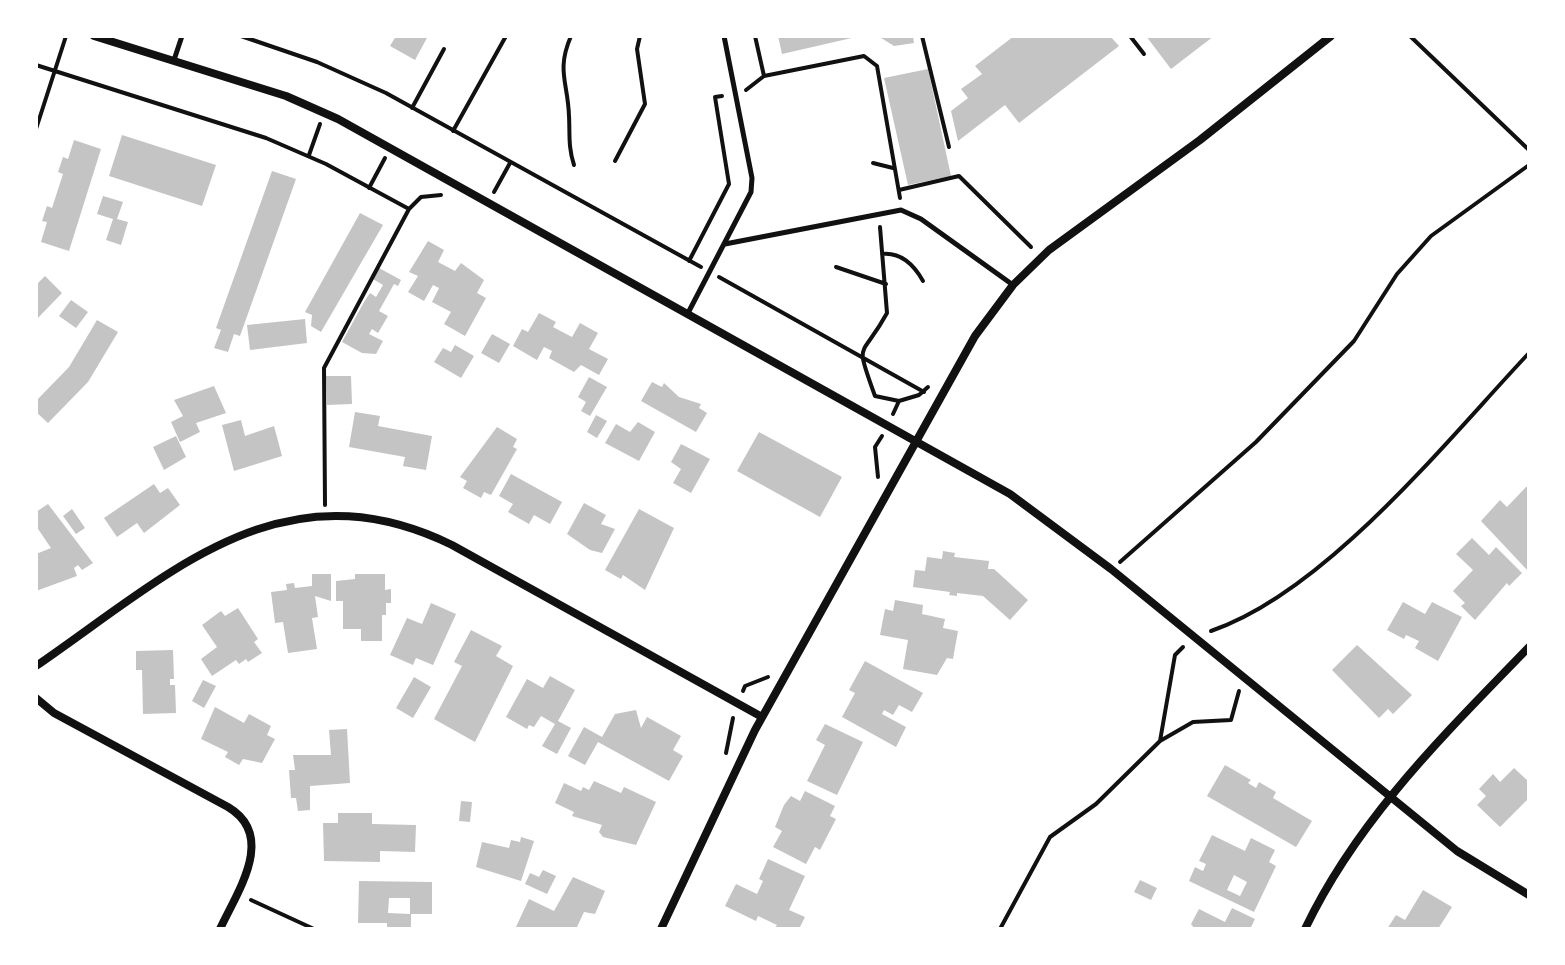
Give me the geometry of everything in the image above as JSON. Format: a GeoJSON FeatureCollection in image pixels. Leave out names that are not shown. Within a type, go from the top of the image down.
{"type":"FeatureCollection","features":[{"type":"Feature","properties":{"kind":"street"},"geometry":{"type":"LineString","coordinates":[[94,36],[286,96],[324,113],[489,202],[1017,499],[1195,636],[1465,857],[1529,895]]}},
{"type":"Feature","properties":{"kind":"street"},"geometry":{"type":"LineString","coordinates":[[661,929],[762,717],[975,336],[1013,285],[1049,250],[1200,140],[1331,36]]}},
{"type":"Feature","properties":{"kind":"street"},"geometry":{"type":"LineString","coordinates":[[36,666],[220,543],[276,522],[325,515],[380,519],[434,537],[762,717]]}},
{"type":"Feature","properties":{"kind":"street"},"geometry":{"type":"LineString","coordinates":[[1305,929],[1333,875],[1390,796],[1529,647]]}},
{"type":"Feature","properties":{"kind":"street"},"geometry":{"type":"LineString","coordinates":[[36,698],[58,715],[241,816],[250,829],[253,845],[250,861],[220,929]]}},
{"type":"Feature","properties":{"kind":"lane"},"geometry":{"type":"LineString","coordinates":[[174,61],[182,36]]}},
{"type":"Feature","properties":{"kind":"lane"},"geometry":{"type":"LineString","coordinates":[[688,313],[745,207],[752,185],[732,93],[724,36]]}},
{"type":"Feature","properties":{"kind":"lane"},"geometry":{"type":"LineString","coordinates":[[725,244],[901,210],[921,219],[1013,285]]}},
{"type":"Feature","properties":{"kind":"path"},"geometry":{"type":"LineString","coordinates":[[36,129],[66,36]]}},
{"type":"Feature","properties":{"kind":"path"},"geometry":{"type":"LineString","coordinates":[[241,36],[317,62],[412,108],[941,399]]}},
{"type":"Feature","properties":{"kind":"path"},"geometry":{"type":"LineString","coordinates":[[453,131],[506,36]]}},
{"type":"Feature","properties":{"kind":"path"},"geometry":{"type":"LineString","coordinates":[[571,36],[561,66],[569,115],[567,143],[574,165]]}},
{"type":"Feature","properties":{"kind":"path"},"geometry":{"type":"LineString","coordinates":[[615,161],[645,104],[637,49],[640,36]]}},
{"type":"Feature","properties":{"kind":"path"},"geometry":{"type":"LineString","coordinates":[[755,36],[764,76]]}},
{"type":"Feature","properties":{"kind":"path"},"geometry":{"type":"LineString","coordinates":[[922,36],[949,147]]}},
{"type":"Feature","properties":{"kind":"path"},"geometry":{"type":"LineString","coordinates":[[1130,36],[1144,54]]}},
{"type":"Feature","properties":{"kind":"path"},"geometry":{"type":"LineString","coordinates":[[1410,36],[1529,150]]}},
{"type":"Feature","properties":{"kind":"path"},"geometry":{"type":"LineString","coordinates":[[412,108],[444,49]]}},
{"type":"Feature","properties":{"kind":"path"},"geometry":{"type":"LineString","coordinates":[[689,261],[729,184],[715,97],[745,91],[764,76],[864,56],[877,66],[901,210]]}},
{"type":"Feature","properties":{"kind":"path"},"geometry":{"type":"LineString","coordinates":[[36,65],[266,138],[309,155],[409,209]]}},
{"type":"Feature","properties":{"kind":"path"},"geometry":{"type":"LineString","coordinates":[[309,155],[324,113]]}},
{"type":"Feature","properties":{"kind":"path"},"geometry":{"type":"LineString","coordinates":[[369,188],[390,147]]}},
{"type":"Feature","properties":{"kind":"path"},"geometry":{"type":"LineString","coordinates":[[489,202],[510,163]]}},
{"type":"Feature","properties":{"kind":"path"},"geometry":{"type":"LineString","coordinates":[[873,163],[893,168]]}},
{"type":"Feature","properties":{"kind":"path"},"geometry":{"type":"LineString","coordinates":[[1111,569],[1256,442],[1354,341],[1397,274],[1431,236],[1529,165]]}},
{"type":"Feature","properties":{"kind":"path"},"geometry":{"type":"LineString","coordinates":[[898,191],[959,176],[1033,249]]}},
{"type":"Feature","properties":{"kind":"path"},"geometry":{"type":"LineString","coordinates":[[325,515],[324,368],[409,209],[421,197],[441,195],[454,202]]}},
{"type":"Feature","properties":{"kind":"path"},"geometry":{"type":"LineString","coordinates":[[884,211],[878,237],[886,284],[887,313],[866,341],[861,357],[875,396],[899,401]]}},
{"type":"Feature","properties":{"kind":"path"},"geometry":{"type":"LineString","coordinates":[[882,254],[892,253],[908,262],[923,281]]}},
{"type":"Feature","properties":{"kind":"path"},"geometry":{"type":"LineString","coordinates":[[836,267],[886,284]]}},
{"type":"Feature","properties":{"kind":"path"},"geometry":{"type":"LineString","coordinates":[[1160,741],[1175,655],[1195,636],[1223,627],[1302,581],[1380,512],[1529,353]]}},
{"type":"Feature","properties":{"kind":"path"},"geometry":{"type":"LineString","coordinates":[[1000,929],[1050,837],[1096,804],[1160,741],[1193,722],[1231,720],[1243,677]]}},
{"type":"Feature","properties":{"kind":"path"},"geometry":{"type":"LineString","coordinates":[[236,894],[314,929]]}},
{"type":"Feature","properties":{"kind":"building"},"geometry":{"type":"Polygon","coordinates":[[[396,36],[428,36],[415,60],[390,46],[396,36]]]}},
{"type":"Feature","properties":{"kind":"building"},"geometry":{"type":"Polygon","coordinates":[[[778,36],[856,36],[856,37],[782,54],[778,36]]]}},
{"type":"Feature","properties":{"kind":"building"},"geometry":{"type":"Polygon","coordinates":[[[878,36],[913,36],[914,43],[894,46],[878,36]]]}},
{"type":"Feature","properties":{"kind":"building"},"geometry":{"type":"Polygon","coordinates":[[[1014,36],[1110,36],[1119,46],[1019,123],[1005,105],[958,141],[951,111],[968,98],[961,89],[982,74],[975,66],[1014,36]]]}},
{"type":"Feature","properties":{"kind":"building"},"geometry":{"type":"Polygon","coordinates":[[[1146,36],[1214,36],[1171,69],[1146,36]]]}},
{"type":"Feature","properties":{"kind":"building"},"geometry":{"type":"Polygon","coordinates":[[[928,69],[951,176],[908,185],[884,78],[928,69]]]}},
{"type":"Feature","properties":{"kind":"building"},"geometry":{"type":"Polygon","coordinates":[[[122,135],[216,165],[202,206],[109,176],[122,135]]]}},
{"type":"Feature","properties":{"kind":"building"},"geometry":{"type":"Polygon","coordinates":[[[74,140],[101,149],[69,251],[41,242],[47,222],[42,221],[47,206],[52,208],[63,174],[58,172],[63,157],[68,159],[74,140]]]}},
{"type":"Feature","properties":{"kind":"building"},"geometry":{"type":"Polygon","coordinates":[[[272,171],[296,179],[240,336],[234,334],[228,352],[214,348],[221,330],[216,328],[272,171]]]}},
{"type":"Feature","properties":{"kind":"building"},"geometry":{"type":"Polygon","coordinates":[[[103,196],[123,202],[117,219],[128,222],[121,245],[106,240],[113,219],[97,214],[103,196]]]}},
{"type":"Feature","properties":{"kind":"building"},"geometry":{"type":"Polygon","coordinates":[[[360,213],[383,225],[321,332],[311,326],[312,315],[305,312],[360,213]]]}},
{"type":"Feature","properties":{"kind":"building"},"geometry":{"type":"Polygon","coordinates":[[[428,241],[444,250],[438,262],[455,271],[461,263],[484,280],[477,293],[486,298],[465,336],[444,324],[451,312],[432,302],[439,288],[433,285],[424,301],[408,292],[418,276],[409,272],[428,241]]]}},
{"type":"Feature","properties":{"kind":"building"},"geometry":{"type":"Polygon","coordinates":[[[379,268],[401,280],[398,286],[394,284],[379,311],[388,316],[378,333],[372,329],[369,334],[383,341],[376,354],[362,353],[342,342],[370,293],[376,297],[383,285],[373,279],[379,268]]]}},
{"type":"Feature","properties":{"kind":"building"},"geometry":{"type":"Polygon","coordinates":[[[45,276],[62,293],[36,320],[36,285],[45,276]]]}},
{"type":"Feature","properties":{"kind":"building"},"geometry":{"type":"Polygon","coordinates":[[[71,300],[88,312],[76,328],[59,316],[71,300]]]}},
{"type":"Feature","properties":{"kind":"building"},"geometry":{"type":"Polygon","coordinates":[[[539,313],[556,322],[553,327],[572,337],[580,323],[598,333],[589,349],[608,359],[599,375],[581,365],[574,372],[549,358],[552,351],[544,347],[537,360],[513,346],[522,329],[528,332],[539,313]]]}},
{"type":"Feature","properties":{"kind":"building"},"geometry":{"type":"Polygon","coordinates":[[[305,319],[307,343],[250,350],[247,325],[305,319]]]}},
{"type":"Feature","properties":{"kind":"building"},"geometry":{"type":"Polygon","coordinates":[[[97,320],[118,332],[88,382],[48,423],[36,412],[36,401],[69,367],[97,320]]]}},
{"type":"Feature","properties":{"kind":"building"},"geometry":{"type":"Polygon","coordinates":[[[492,334],[510,344],[499,363],[481,353],[492,334]]]}},
{"type":"Feature","properties":{"kind":"building"},"geometry":{"type":"Polygon","coordinates":[[[455,345],[474,356],[461,378],[434,362],[443,348],[451,352],[455,345]]]}},
{"type":"Feature","properties":{"kind":"building"},"geometry":{"type":"Polygon","coordinates":[[[326,376],[351,376],[352,404],[327,405],[326,376]]]}},
{"type":"Feature","properties":{"kind":"building"},"geometry":{"type":"Polygon","coordinates":[[[589,377],[607,387],[590,416],[581,411],[586,402],[578,397],[589,377]]]}},
{"type":"Feature","properties":{"kind":"building"},"geometry":{"type":"Polygon","coordinates":[[[652,382],[662,387],[664,383],[679,397],[701,404],[699,408],[707,413],[696,432],[641,401],[652,382]]]}},
{"type":"Feature","properties":{"kind":"building"},"geometry":{"type":"Polygon","coordinates":[[[214,386],[226,413],[196,423],[200,432],[180,442],[171,422],[183,416],[174,400],[214,386]]]}},
{"type":"Feature","properties":{"kind":"building"},"geometry":{"type":"Polygon","coordinates":[[[355,412],[380,416],[378,426],[432,436],[426,470],[403,466],[405,457],[349,447],[355,412]]]}},
{"type":"Feature","properties":{"kind":"building"},"geometry":{"type":"Polygon","coordinates":[[[596,415],[607,421],[597,438],[587,432],[596,415]]]}},
{"type":"Feature","properties":{"kind":"building"},"geometry":{"type":"Polygon","coordinates":[[[241,420],[245,436],[274,426],[282,456],[234,471],[222,425],[241,420]]]}},
{"type":"Feature","properties":{"kind":"building"},"geometry":{"type":"Polygon","coordinates":[[[638,422],[655,432],[639,461],[605,443],[616,424],[630,432],[638,422]]]}},
{"type":"Feature","properties":{"kind":"building"},"geometry":{"type":"Polygon","coordinates":[[[497,427],[517,439],[513,447],[517,449],[491,495],[484,492],[481,498],[463,488],[467,481],[460,477],[497,427]]]}},
{"type":"Feature","properties":{"kind":"building"},"geometry":{"type":"Polygon","coordinates":[[[759,432],[842,477],[820,517],[737,471],[759,432]]]}},
{"type":"Feature","properties":{"kind":"building"},"geometry":{"type":"Polygon","coordinates":[[[176,436],[186,457],[164,470],[153,447],[176,436]]]}},
{"type":"Feature","properties":{"kind":"building"},"geometry":{"type":"Polygon","coordinates":[[[681,444],[710,459],[691,493],[673,483],[681,469],[671,462],[681,444]]]}},
{"type":"Feature","properties":{"kind":"building"},"geometry":{"type":"Polygon","coordinates":[[[511,474],[562,502],[550,524],[534,515],[529,524],[508,512],[513,504],[499,496],[511,474]]]}},
{"type":"Feature","properties":{"kind":"building"},"geometry":{"type":"Polygon","coordinates":[[[154,484],[160,493],[168,488],[180,505],[144,533],[137,523],[117,537],[104,518],[154,484]]]}},
{"type":"Feature","properties":{"kind":"building"},"geometry":{"type":"Polygon","coordinates":[[[1529,487],[1529,572],[1481,521],[1500,500],[1507,507],[1529,487]]]}},
{"type":"Feature","properties":{"kind":"building"},"geometry":{"type":"Polygon","coordinates":[[[584,503],[606,515],[601,524],[615,529],[602,553],[590,550],[567,534],[584,503]]]}},
{"type":"Feature","properties":{"kind":"building"},"geometry":{"type":"Polygon","coordinates":[[[48,504],[93,563],[82,570],[78,565],[74,568],[77,576],[36,591],[36,554],[51,548],[36,526],[36,512],[48,504]]]}},
{"type":"Feature","properties":{"kind":"building"},"geometry":{"type":"Polygon","coordinates":[[[72,509],[85,528],[76,534],[63,516],[72,509]]]}},
{"type":"Feature","properties":{"kind":"building"},"geometry":{"type":"Polygon","coordinates":[[[639,509],[674,528],[645,590],[623,575],[621,579],[605,570],[639,509]]]}},
{"type":"Feature","properties":{"kind":"building"},"geometry":{"type":"Polygon","coordinates":[[[1472,538],[1489,555],[1496,547],[1522,573],[1509,586],[1507,583],[1475,620],[1461,606],[1465,603],[1453,591],[1473,570],[1456,554],[1472,538]]]}},
{"type":"Feature","properties":{"kind":"building"},"geometry":{"type":"Polygon","coordinates":[[[943,551],[955,553],[954,557],[989,561],[988,569],[994,569],[1028,600],[1010,620],[983,596],[949,595],[950,592],[913,587],[915,570],[925,571],[927,557],[942,559],[943,551]]]}},
{"type":"Feature","properties":{"kind":"building"},"geometry":{"type":"Polygon","coordinates":[[[312,574],[331,574],[331,601],[315,596],[318,617],[312,618],[317,649],[288,653],[283,622],[275,623],[271,592],[287,590],[286,584],[294,583],[295,588],[312,586],[312,574]]]}},
{"type":"Feature","properties":{"kind":"building"},"geometry":{"type":"Polygon","coordinates":[[[355,574],[385,574],[385,590],[391,589],[391,603],[386,603],[386,615],[382,615],[382,641],[361,641],[361,629],[343,629],[343,601],[336,601],[336,581],[355,579],[355,574]]]}},
{"type":"Feature","properties":{"kind":"building"},"geometry":{"type":"Polygon","coordinates":[[[895,600],[923,605],[922,614],[945,619],[943,628],[958,631],[953,659],[947,658],[937,675],[903,669],[908,640],[880,635],[885,609],[893,611],[895,600]]]}},
{"type":"Feature","properties":{"kind":"building"},"geometry":{"type":"Polygon","coordinates":[[[1403,602],[1425,614],[1432,602],[1462,617],[1438,661],[1415,648],[1419,641],[1406,635],[1404,639],[1387,630],[1403,602]]]}},
{"type":"Feature","properties":{"kind":"building"},"geometry":{"type":"Polygon","coordinates":[[[431,603],[456,614],[433,665],[416,658],[413,665],[390,655],[407,618],[422,624],[431,603]]]}},
{"type":"Feature","properties":{"kind":"building"},"geometry":{"type":"Polygon","coordinates":[[[238,608],[258,639],[254,642],[262,653],[248,662],[246,659],[239,664],[236,660],[212,676],[201,659],[217,647],[202,625],[221,611],[225,616],[238,608]]]}},
{"type":"Feature","properties":{"kind":"building"},"geometry":{"type":"Polygon","coordinates":[[[471,630],[502,646],[496,656],[513,666],[475,742],[434,719],[462,666],[454,662],[471,630]]]}},
{"type":"Feature","properties":{"kind":"building"},"geometry":{"type":"Polygon","coordinates":[[[1357,645],[1412,695],[1393,714],[1388,709],[1379,718],[1332,670],[1357,645]]]}},
{"type":"Feature","properties":{"kind":"building"},"geometry":{"type":"Polygon","coordinates":[[[173,650],[174,679],[170,679],[170,685],[175,685],[176,713],[143,714],[142,670],[136,670],[136,651],[173,650]]]}},
{"type":"Feature","properties":{"kind":"building"},"geometry":{"type":"Polygon","coordinates":[[[865,661],[923,693],[912,712],[899,705],[893,715],[884,710],[882,714],[906,727],[896,747],[842,717],[855,693],[849,690],[865,661]]]}},
{"type":"Feature","properties":{"kind":"building"},"geometry":{"type":"Polygon","coordinates":[[[550,676],[575,690],[558,721],[571,728],[557,754],[542,746],[555,724],[541,716],[534,727],[529,725],[527,729],[506,717],[527,679],[543,688],[550,676]]]}},
{"type":"Feature","properties":{"kind":"building"},"geometry":{"type":"Polygon","coordinates":[[[414,677],[431,687],[413,718],[396,708],[414,677]]]}},
{"type":"Feature","properties":{"kind":"building"},"geometry":{"type":"Polygon","coordinates":[[[203,680],[216,686],[204,708],[192,701],[203,680]]]}},
{"type":"Feature","properties":{"kind":"building"},"geometry":{"type":"Polygon","coordinates":[[[215,707],[244,723],[249,714],[271,726],[267,735],[275,739],[262,763],[243,759],[239,765],[225,757],[228,752],[201,739],[215,707]]]}},
{"type":"Feature","properties":{"kind":"building"},"geometry":{"type":"Polygon","coordinates":[[[636,710],[641,728],[647,717],[681,736],[673,750],[683,756],[669,781],[598,742],[585,765],[568,756],[584,727],[602,737],[615,714],[636,710]]]}},
{"type":"Feature","properties":{"kind":"building"},"geometry":{"type":"Polygon","coordinates":[[[825,724],[863,742],[837,795],[807,781],[825,745],[816,740],[825,724]]]}},
{"type":"Feature","properties":{"kind":"building"},"geometry":{"type":"Polygon","coordinates":[[[347,729],[350,783],[310,786],[310,810],[298,811],[296,798],[291,798],[289,770],[295,770],[293,755],[331,755],[329,730],[347,729]]]}},
{"type":"Feature","properties":{"kind":"building"},"geometry":{"type":"Polygon","coordinates":[[[1225,765],[1251,780],[1248,783],[1256,788],[1259,782],[1276,792],[1273,798],[1312,821],[1296,847],[1207,796],[1225,765]]]}},
{"type":"Feature","properties":{"kind":"building"},"geometry":{"type":"Polygon","coordinates":[[[1514,768],[1529,782],[1529,798],[1500,827],[1477,805],[1486,796],[1479,789],[1493,774],[1500,782],[1514,768]]]}},
{"type":"Feature","properties":{"kind":"building"},"geometry":{"type":"Polygon","coordinates":[[[594,781],[621,793],[624,787],[656,802],[636,845],[603,837],[599,832],[602,825],[572,816],[574,812],[555,803],[564,783],[581,791],[583,787],[589,790],[594,781]]]}},
{"type":"Feature","properties":{"kind":"building"},"geometry":{"type":"Polygon","coordinates":[[[805,791],[835,806],[830,816],[836,819],[820,850],[815,847],[806,864],[773,847],[782,831],[775,827],[784,805],[791,796],[800,801],[805,791]]]}},
{"type":"Feature","properties":{"kind":"building"},"geometry":{"type":"Polygon","coordinates":[[[461,801],[472,802],[470,822],[459,821],[461,801]]]}},
{"type":"Feature","properties":{"kind":"building"},"geometry":{"type":"Polygon","coordinates":[[[338,813],[372,813],[372,824],[416,825],[415,852],[380,851],[380,862],[324,861],[323,823],[338,823],[338,813]]]}},
{"type":"Feature","properties":{"kind":"building"},"geometry":{"type":"Polygon","coordinates":[[[1212,835],[1245,851],[1251,838],[1275,850],[1269,862],[1276,866],[1254,912],[1189,881],[1195,867],[1203,871],[1206,864],[1199,861],[1212,835]],[[1234,875],[1227,890],[1240,896],[1247,882],[1234,875]]]}},
{"type":"Feature","properties":{"kind":"building"},"geometry":{"type":"Polygon","coordinates":[[[521,837],[534,841],[521,881],[476,867],[482,842],[509,848],[511,840],[520,842],[521,837]]]}},
{"type":"Feature","properties":{"kind":"building"},"geometry":{"type":"Polygon","coordinates":[[[768,859],[805,876],[789,910],[805,917],[799,929],[774,929],[777,925],[758,916],[756,921],[725,906],[736,884],[757,894],[763,881],[759,879],[768,859]]]}},
{"type":"Feature","properties":{"kind":"building"},"geometry":{"type":"Polygon","coordinates":[[[543,870],[556,876],[547,894],[525,884],[530,873],[539,877],[543,870]]]}},
{"type":"Feature","properties":{"kind":"building"},"geometry":{"type":"Polygon","coordinates":[[[573,877],[605,891],[595,914],[584,912],[576,929],[515,929],[529,899],[554,911],[573,877]]]}},
{"type":"Feature","properties":{"kind":"building"},"geometry":{"type":"Polygon","coordinates":[[[1140,880],[1157,888],[1151,900],[1134,892],[1140,880]]]}},
{"type":"Feature","properties":{"kind":"building"},"geometry":{"type":"Polygon","coordinates":[[[359,881],[432,882],[432,914],[411,914],[411,929],[387,929],[387,923],[358,923],[359,881]],[[389,898],[388,913],[410,914],[410,898],[389,898]]]}},
{"type":"Feature","properties":{"kind":"building"},"geometry":{"type":"Polygon","coordinates":[[[1423,890],[1452,907],[1438,929],[1387,929],[1396,915],[1405,920],[1423,890]]]}},
{"type":"Feature","properties":{"kind":"building"},"geometry":{"type":"Polygon","coordinates":[[[1232,908],[1255,919],[1250,929],[1195,929],[1191,924],[1199,909],[1225,922],[1232,908]]]}}]}
